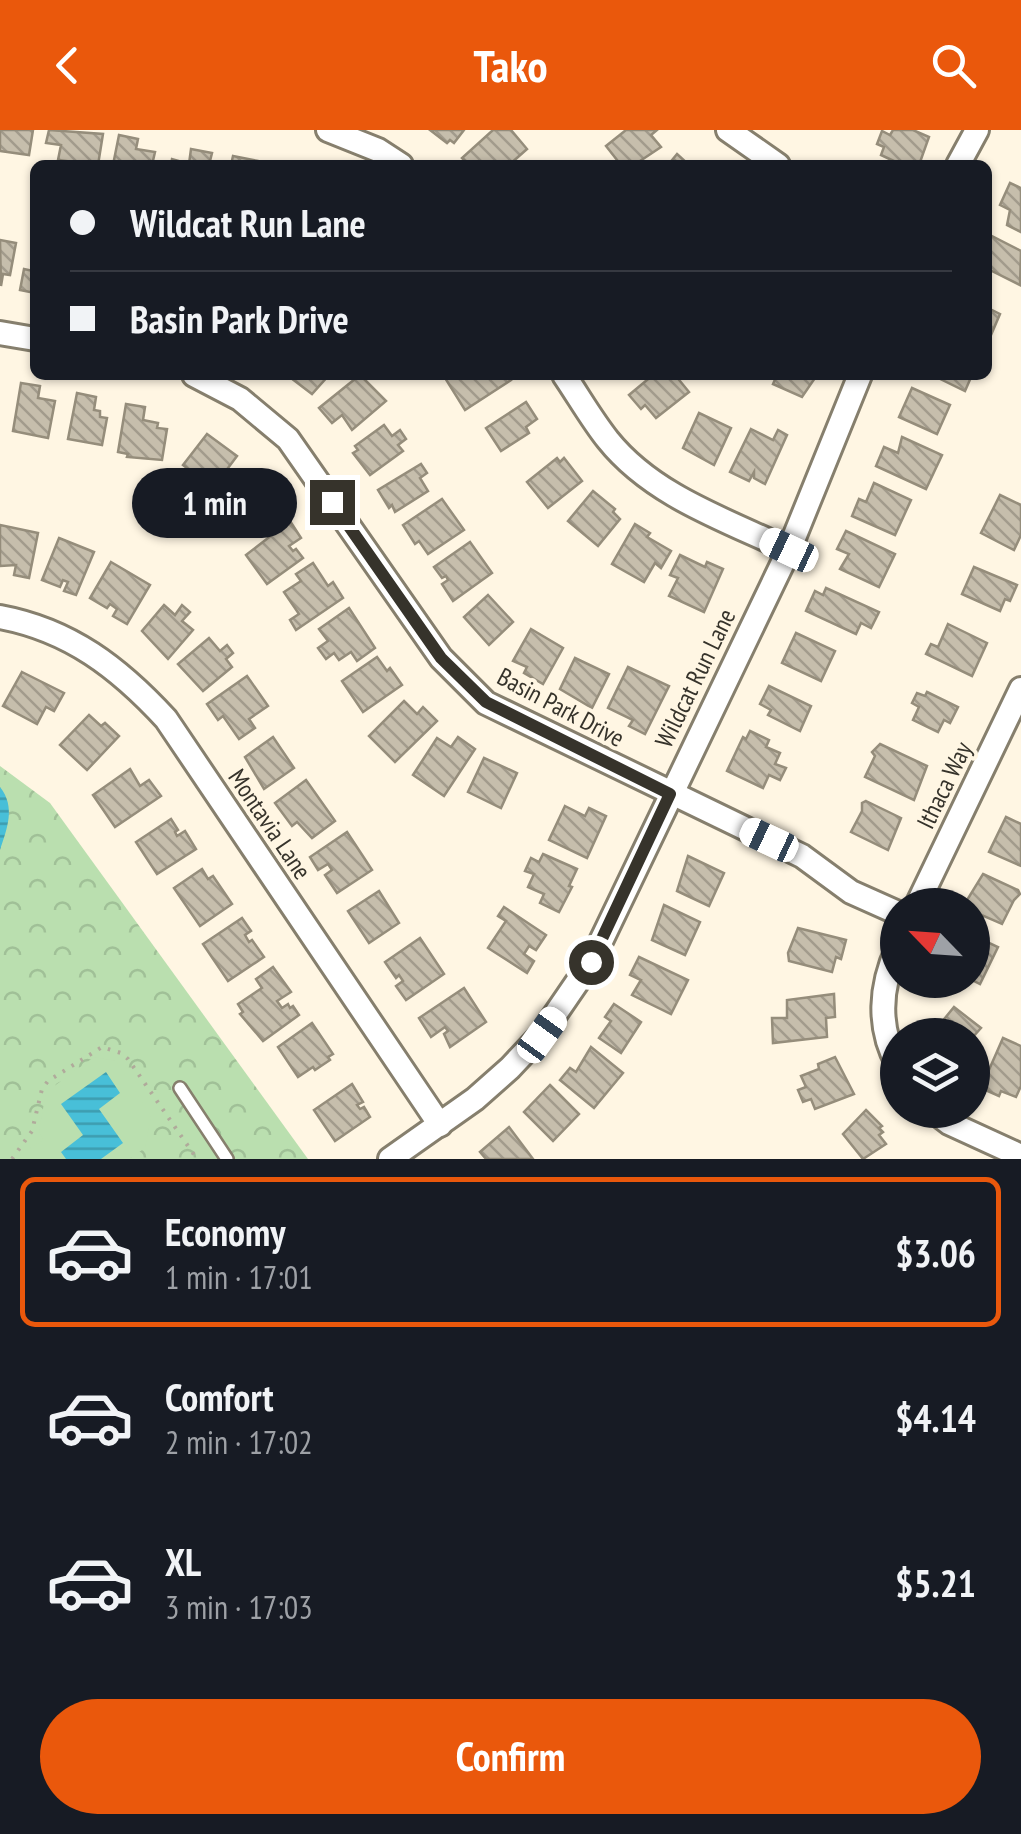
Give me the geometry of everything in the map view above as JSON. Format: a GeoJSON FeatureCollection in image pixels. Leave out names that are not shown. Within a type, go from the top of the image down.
{"type":"FeatureCollection","features":[{"type":"Feature","properties":{"kind":"street"},"geometry":{"type":"LineString","coordinates":[[328,130],[393,160]]}},
{"type":"Feature","properties":{"kind":"street"},"geometry":{"type":"LineString","coordinates":[[728,130],[771,160]]}},
{"type":"Feature","properties":{"kind":"street"},"geometry":{"type":"LineString","coordinates":[[961,160],[977,130]]}},
{"type":"Feature","properties":{"kind":"street"},"geometry":{"type":"LineString","coordinates":[[0,333],[30,339]]}},
{"type":"Feature","properties":{"kind":"street","name":"Basin Park Drive"},"geometry":{"type":"LineString","coordinates":[[204,380],[240,398],[288,439],[441,658],[474,692],[508,715],[802,856],[851,892],[880,905]]}},
{"type":"Feature","properties":{"kind":"street"},"geometry":{"type":"LineString","coordinates":[[567,380],[608,441],[633,466],[667,492],[789,550]]}},
{"type":"Feature","properties":{"kind":"street","name":"Wildcat Run Lane"},"geometry":{"type":"LineString","coordinates":[[390,1159],[440,1125],[510,1068],[542,1035],[591,962],[789,550],[858,380]]}},
{"type":"Feature","properties":{"kind":"street","name":"Montavia Lane"},"geometry":{"type":"LineString","coordinates":[[0,617],[53,633],[94,654],[129,679],[166,718],[440,1125]]}},
{"type":"Feature","properties":{"kind":"street","name":"Ithaca Way"},"geometry":{"type":"LineString","coordinates":[[925,888],[1021,689]]}},
{"type":"Feature","properties":{"kind":"street"},"geometry":{"type":"LineString","coordinates":[[962,1128],[1021,1156]]}},
{"type":"Feature","properties":{"kind":"lane"},"geometry":{"type":"LineString","coordinates":[[180,1088],[227,1159]]}},
{"type":"Feature","properties":{"kind":"path"},"geometry":{"type":"LineString","coordinates":[[12,1159],[32,1132],[42,1089],[48,1081],[102,1047],[121,1052],[128,1060],[197,1159]]}},
{"type":"Feature","properties":{"kind":"green space"},"geometry":{"type":"Polygon","coordinates":[[[0,766],[50,803],[308,1159],[0,1159],[0,766]]]}},
{"type":"Feature","properties":{"kind":"green space"},"geometry":{"type":"Polygon","coordinates":[[[94,1057],[116,1061],[151,1116],[145,1148],[129,1159],[20,1159],[21,1154],[43,1140],[39,1131],[46,1092],[94,1057]]]}},
{"type":"Feature","properties":{"kind":"water"},"geometry":{"type":"Polygon","coordinates":[[[0,787],[9,810],[0,850],[0,787]]]}},
{"type":"Feature","properties":{"kind":"water"},"geometry":{"type":"Polygon","coordinates":[[[106,1072],[120,1093],[99,1109],[123,1143],[101,1159],[66,1159],[61,1152],[83,1135],[61,1104],[106,1072]]]}},
{"type":"Feature","properties":{"kind":"building"},"geometry":{"type":"Polygon","coordinates":[[[0,130],[33,130],[29,155],[0,151],[0,130]]]}},
{"type":"Feature","properties":{"kind":"building"},"geometry":{"type":"Polygon","coordinates":[[[49,130],[103,134],[99,160],[58,160],[61,145],[46,143],[49,130]]]}},
{"type":"Feature","properties":{"kind":"building"},"geometry":{"type":"Polygon","coordinates":[[[430,130],[464,130],[454,143],[447,143],[430,130]]]}},
{"type":"Feature","properties":{"kind":"building"},"geometry":{"type":"Polygon","coordinates":[[[493,130],[511,130],[527,149],[515,160],[462,158],[493,130]]]}},
{"type":"Feature","properties":{"kind":"building"},"geometry":{"type":"Polygon","coordinates":[[[626,130],[657,130],[651,135],[661,147],[642,160],[617,160],[606,146],[626,130]]]}},
{"type":"Feature","properties":{"kind":"building"},"geometry":{"type":"Polygon","coordinates":[[[893,130],[913,130],[929,137],[921,160],[892,160],[881,155],[884,147],[877,144],[882,131],[890,135],[893,130]]]}},
{"type":"Feature","properties":{"kind":"building"},"geometry":{"type":"Polygon","coordinates":[[[119,135],[138,139],[136,149],[155,152],[153,160],[114,160],[119,135]]]}},
{"type":"Feature","properties":{"kind":"building"},"geometry":{"type":"Polygon","coordinates":[[[191,149],[212,153],[210,160],[190,160],[191,149]]]}},
{"type":"Feature","properties":{"kind":"building"},"geometry":{"type":"Polygon","coordinates":[[[1010,183],[1021,188],[1021,232],[1007,225],[1010,210],[1000,205],[1010,183]]]}},
{"type":"Feature","properties":{"kind":"building"},"geometry":{"type":"Polygon","coordinates":[[[992,236],[1021,251],[1020,285],[992,271],[992,236]]]}},
{"type":"Feature","properties":{"kind":"building"},"geometry":{"type":"Polygon","coordinates":[[[0,240],[16,243],[10,275],[3,274],[1,286],[0,240]]]}},
{"type":"Feature","properties":{"kind":"building"},"geometry":{"type":"Polygon","coordinates":[[[24,269],[30,270],[30,292],[20,290],[24,269]]]}},
{"type":"Feature","properties":{"kind":"building"},"geometry":{"type":"Polygon","coordinates":[[[992,310],[1000,314],[992,333],[992,310]]]}},
{"type":"Feature","properties":{"kind":"building"},"geometry":{"type":"Polygon","coordinates":[[[294,380],[325,380],[312,394],[294,380]]]}},
{"type":"Feature","properties":{"kind":"building"},"geometry":{"type":"Polygon","coordinates":[[[354,380],[365,380],[386,401],[352,430],[342,415],[332,423],[319,408],[354,380]]]}},
{"type":"Feature","properties":{"kind":"building"},"geometry":{"type":"Polygon","coordinates":[[[446,380],[511,380],[465,410],[446,380]]]}},
{"type":"Feature","properties":{"kind":"building"},"geometry":{"type":"Polygon","coordinates":[[[647,380],[679,380],[689,392],[656,418],[629,395],[647,380]]]}},
{"type":"Feature","properties":{"kind":"building"},"geometry":{"type":"Polygon","coordinates":[[[775,380],[814,380],[802,397],[773,384],[775,380]]]}},
{"type":"Feature","properties":{"kind":"building"},"geometry":{"type":"Polygon","coordinates":[[[942,380],[970,380],[965,391],[942,380]]]}},
{"type":"Feature","properties":{"kind":"building"},"geometry":{"type":"Polygon","coordinates":[[[21,383],[40,386],[38,398],[55,401],[48,438],[13,431],[21,383]]]}},
{"type":"Feature","properties":{"kind":"building"},"geometry":{"type":"Polygon","coordinates":[[[912,388],[950,405],[937,434],[899,417],[912,388]]]}},
{"type":"Feature","properties":{"kind":"building"},"geometry":{"type":"Polygon","coordinates":[[[77,393],[96,397],[94,410],[107,418],[102,445],[68,439],[77,393]]]}},
{"type":"Feature","properties":{"kind":"building"},"geometry":{"type":"Polygon","coordinates":[[[526,402],[537,419],[526,427],[529,433],[501,451],[486,428],[526,402]]]}},
{"type":"Feature","properties":{"kind":"building"},"geometry":{"type":"Polygon","coordinates":[[[126,404],[145,407],[143,420],[167,429],[162,460],[127,457],[128,454],[118,452],[126,404]]]}},
{"type":"Feature","properties":{"kind":"building"},"geometry":{"type":"Polygon","coordinates":[[[699,413],[731,428],[714,465],[683,448],[699,413]]]}},
{"type":"Feature","properties":{"kind":"building"},"geometry":{"type":"Polygon","coordinates":[[[384,425],[392,436],[400,430],[406,439],[398,445],[403,451],[370,475],[353,453],[358,450],[355,446],[384,425]]]}},
{"type":"Feature","properties":{"kind":"building"},"geometry":{"type":"Polygon","coordinates":[[[751,429],[773,440],[778,430],[787,435],[765,484],[754,478],[754,472],[749,481],[730,472],[751,429]]]}},
{"type":"Feature","properties":{"kind":"building"},"geometry":{"type":"Polygon","coordinates":[[[207,434],[237,456],[213,488],[183,465],[207,434]]]}},
{"type":"Feature","properties":{"kind":"building"},"geometry":{"type":"Polygon","coordinates":[[[902,437],[942,455],[926,489],[876,466],[884,447],[898,453],[902,437]]]}},
{"type":"Feature","properties":{"kind":"building"},"geometry":{"type":"Polygon","coordinates":[[[557,458],[560,462],[564,458],[582,481],[548,508],[527,482],[557,458]]]}},
{"type":"Feature","properties":{"kind":"building"},"geometry":{"type":"Polygon","coordinates":[[[421,464],[427,473],[420,478],[428,491],[395,512],[378,490],[421,464]]]}},
{"type":"Feature","properties":{"kind":"building"},"geometry":{"type":"Polygon","coordinates":[[[257,476],[279,507],[249,530],[226,500],[257,476]]]}},
{"type":"Feature","properties":{"kind":"building"},"geometry":{"type":"Polygon","coordinates":[[[874,483],[911,500],[895,535],[852,516],[859,499],[866,502],[874,483]]]}},
{"type":"Feature","properties":{"kind":"building"},"geometry":{"type":"Polygon","coordinates":[[[593,491],[615,509],[613,512],[620,519],[598,546],[568,521],[593,491]]]}},
{"type":"Feature","properties":{"kind":"building"},"geometry":{"type":"Polygon","coordinates":[[[1000,495],[1021,505],[1021,535],[1014,550],[981,533],[1000,495]]]}},
{"type":"Feature","properties":{"kind":"building"},"geometry":{"type":"Polygon","coordinates":[[[442,499],[464,530],[428,554],[419,541],[415,544],[403,525],[442,499]]]}},
{"type":"Feature","properties":{"kind":"building"},"geometry":{"type":"Polygon","coordinates":[[[290,521],[301,538],[289,546],[303,558],[267,584],[246,555],[290,521]]]}},
{"type":"Feature","properties":{"kind":"building"},"geometry":{"type":"Polygon","coordinates":[[[635,524],[650,533],[647,537],[671,551],[661,568],[655,563],[644,582],[612,564],[635,524]]]}},
{"type":"Feature","properties":{"kind":"building"},"geometry":{"type":"Polygon","coordinates":[[[0,525],[38,533],[29,578],[14,575],[16,565],[0,566],[0,525]]]}},
{"type":"Feature","properties":{"kind":"building"},"geometry":{"type":"Polygon","coordinates":[[[846,531],[895,554],[879,587],[840,569],[849,554],[837,549],[846,531]]]}},
{"type":"Feature","properties":{"kind":"building"},"geometry":{"type":"Polygon","coordinates":[[[59,538],[94,552],[76,595],[64,591],[68,582],[63,580],[60,587],[42,580],[59,538]]]}},
{"type":"Feature","properties":{"kind":"building"},"geometry":{"type":"Polygon","coordinates":[[[470,542],[492,573],[453,601],[442,584],[448,580],[446,576],[442,578],[434,567],[470,542]]]}},
{"type":"Feature","properties":{"kind":"building"},"geometry":{"type":"Polygon","coordinates":[[[680,555],[705,567],[707,562],[723,569],[704,612],[669,596],[678,578],[670,575],[680,555]]]}},
{"type":"Feature","properties":{"kind":"building"},"geometry":{"type":"Polygon","coordinates":[[[111,562],[150,585],[127,624],[113,616],[117,609],[110,604],[107,608],[90,598],[111,562]]]}},
{"type":"Feature","properties":{"kind":"building"},"geometry":{"type":"Polygon","coordinates":[[[313,563],[328,586],[333,582],[343,598],[296,630],[290,620],[299,614],[284,592],[301,581],[296,574],[313,563]]]}},
{"type":"Feature","properties":{"kind":"building"},"geometry":{"type":"Polygon","coordinates":[[[974,567],[1017,585],[1000,611],[962,594],[974,567]]]}},
{"type":"Feature","properties":{"kind":"building"},"geometry":{"type":"Polygon","coordinates":[[[826,588],[879,612],[871,628],[861,623],[856,634],[806,611],[815,591],[823,595],[826,588]]]}},
{"type":"Feature","properties":{"kind":"building"},"geometry":{"type":"Polygon","coordinates":[[[488,595],[513,622],[489,645],[464,617],[488,595]]]}},
{"type":"Feature","properties":{"kind":"building"},"geometry":{"type":"Polygon","coordinates":[[[164,605],[175,615],[182,605],[190,612],[182,621],[193,630],[168,659],[142,631],[164,605]]]}},
{"type":"Feature","properties":{"kind":"building"},"geometry":{"type":"Polygon","coordinates":[[[349,608],[375,648],[357,661],[351,652],[339,660],[334,653],[326,659],[318,648],[328,641],[319,629],[349,608]]]}},
{"type":"Feature","properties":{"kind":"building"},"geometry":{"type":"Polygon","coordinates":[[[948,624],[987,643],[972,676],[926,654],[931,644],[938,647],[948,624]]]}},
{"type":"Feature","properties":{"kind":"building"},"geometry":{"type":"Polygon","coordinates":[[[531,629],[563,648],[543,684],[524,673],[527,667],[513,661],[531,629]]]}},
{"type":"Feature","properties":{"kind":"building"},"geometry":{"type":"Polygon","coordinates":[[[796,633],[835,651],[821,681],[782,663],[796,633]]]}},
{"type":"Feature","properties":{"kind":"building"},"geometry":{"type":"Polygon","coordinates":[[[209,638],[220,651],[227,645],[233,653],[226,659],[232,667],[203,691],[178,664],[209,638]]]}},
{"type":"Feature","properties":{"kind":"building"},"geometry":{"type":"Polygon","coordinates":[[[377,657],[402,685],[363,712],[342,681],[377,657]]]}},
{"type":"Feature","properties":{"kind":"building"},"geometry":{"type":"Polygon","coordinates":[[[575,658],[609,674],[592,708],[560,689],[575,658]]]}},
{"type":"Feature","properties":{"kind":"building"},"geometry":{"type":"Polygon","coordinates":[[[628,667],[669,686],[645,734],[629,726],[633,720],[608,708],[628,667]]]}},
{"type":"Feature","properties":{"kind":"building"},"geometry":{"type":"Polygon","coordinates":[[[22,672],[64,693],[54,711],[46,707],[37,724],[3,706],[22,672]]]}},
{"type":"Feature","properties":{"kind":"building"},"geometry":{"type":"Polygon","coordinates":[[[247,676],[268,706],[249,719],[255,728],[239,739],[223,716],[218,720],[207,704],[247,676]]]}},
{"type":"Feature","properties":{"kind":"building"},"geometry":{"type":"Polygon","coordinates":[[[769,686],[811,706],[800,731],[768,715],[771,710],[760,704],[769,686]]]}},
{"type":"Feature","properties":{"kind":"building"},"geometry":{"type":"Polygon","coordinates":[[[927,692],[958,707],[950,723],[944,720],[938,732],[913,720],[919,707],[912,703],[917,693],[925,696],[927,692]]]}},
{"type":"Feature","properties":{"kind":"building"},"geometry":{"type":"Polygon","coordinates":[[[404,701],[417,714],[423,707],[437,721],[395,762],[369,736],[404,701]]]}},
{"type":"Feature","properties":{"kind":"building"},"geometry":{"type":"Polygon","coordinates":[[[89,715],[119,736],[87,770],[60,745],[89,715]]]}},
{"type":"Feature","properties":{"kind":"building"},"geometry":{"type":"Polygon","coordinates":[[[750,731],[769,740],[766,747],[780,753],[775,764],[786,768],[780,780],[769,775],[763,788],[727,771],[743,737],[746,739],[750,731]]]}},
{"type":"Feature","properties":{"kind":"building"},"geometry":{"type":"Polygon","coordinates":[[[273,737],[294,768],[264,789],[245,757],[273,737]]]}},
{"type":"Feature","properties":{"kind":"building"},"geometry":{"type":"Polygon","coordinates":[[[458,737],[475,749],[444,796],[413,775],[437,738],[451,747],[458,737]]]}},
{"type":"Feature","properties":{"kind":"building"},"geometry":{"type":"Polygon","coordinates":[[[880,744],[927,766],[914,800],[865,777],[875,756],[872,752],[880,744]]]}},
{"type":"Feature","properties":{"kind":"building"},"geometry":{"type":"Polygon","coordinates":[[[484,758],[517,773],[501,808],[468,792],[484,758]]]}},
{"type":"Feature","properties":{"kind":"building"},"geometry":{"type":"Polygon","coordinates":[[[130,769],[140,786],[149,780],[161,796],[115,827],[93,795],[130,769]]]}},
{"type":"Feature","properties":{"kind":"building"},"geometry":{"type":"Polygon","coordinates":[[[306,780],[335,821],[312,838],[297,822],[292,826],[275,803],[306,780]]]}},
{"type":"Feature","properties":{"kind":"building"},"geometry":{"type":"Polygon","coordinates":[[[866,801],[901,818],[888,850],[851,832],[866,801]]]}},
{"type":"Feature","properties":{"kind":"building"},"geometry":{"type":"Polygon","coordinates":[[[565,806],[585,816],[589,808],[606,816],[587,858],[549,840],[565,806]]]}},
{"type":"Feature","properties":{"kind":"building"},"geometry":{"type":"Polygon","coordinates":[[[1006,817],[1021,824],[1021,866],[989,852],[1006,817]]]}},
{"type":"Feature","properties":{"kind":"building"},"geometry":{"type":"Polygon","coordinates":[[[171,819],[177,836],[185,831],[196,849],[157,874],[136,842],[171,819]]]}},
{"type":"Feature","properties":{"kind":"building"},"geometry":{"type":"Polygon","coordinates":[[[347,832],[372,870],[337,893],[325,875],[332,870],[328,864],[318,870],[310,857],[347,832]]]}},
{"type":"Feature","properties":{"kind":"building"},"geometry":{"type":"Polygon","coordinates":[[[543,854],[577,869],[559,912],[540,903],[544,894],[528,887],[534,874],[525,871],[531,858],[539,862],[543,854]]]}},
{"type":"Feature","properties":{"kind":"building"},"geometry":{"type":"Polygon","coordinates":[[[688,856],[724,873],[709,906],[677,891],[688,856]]]}},
{"type":"Feature","properties":{"kind":"building"},"geometry":{"type":"Polygon","coordinates":[[[202,869],[208,879],[213,876],[232,904],[200,926],[174,888],[202,869]]]}},
{"type":"Feature","properties":{"kind":"building"},"geometry":{"type":"Polygon","coordinates":[[[983,874],[1020,894],[1002,924],[990,919],[990,888],[974,888],[983,874]]]}},
{"type":"Feature","properties":{"kind":"building"},"geometry":{"type":"Polygon","coordinates":[[[379,891],[399,923],[369,943],[348,911],[379,891]]]}},
{"type":"Feature","properties":{"kind":"building"},"geometry":{"type":"Polygon","coordinates":[[[664,905],[700,922],[685,955],[652,940],[664,905]]]}},
{"type":"Feature","properties":{"kind":"building"},"geometry":{"type":"Polygon","coordinates":[[[504,907],[546,935],[536,950],[529,946],[524,954],[534,961],[527,973],[488,948],[506,921],[498,916],[504,907]]]}},
{"type":"Feature","properties":{"kind":"building"},"geometry":{"type":"Polygon","coordinates":[[[242,918],[251,931],[245,935],[264,957],[228,981],[203,944],[242,918]]]}},
{"type":"Feature","properties":{"kind":"building"},"geometry":{"type":"Polygon","coordinates":[[[798,928],[846,940],[841,959],[836,957],[832,972],[789,961],[788,953],[798,928]]]}},
{"type":"Feature","properties":{"kind":"building"},"geometry":{"type":"Polygon","coordinates":[[[420,938],[444,974],[406,1000],[396,986],[403,981],[399,975],[396,978],[385,962],[420,938]]]}},
{"type":"Feature","properties":{"kind":"building"},"geometry":{"type":"Polygon","coordinates":[[[990,943],[998,947],[990,963],[990,943]]]}},
{"type":"Feature","properties":{"kind":"building"},"geometry":{"type":"Polygon","coordinates":[[[639,957],[688,980],[671,1014],[632,995],[641,980],[630,975],[639,957]]]}},
{"type":"Feature","properties":{"kind":"building"},"geometry":{"type":"Polygon","coordinates":[[[273,967],[291,992],[277,1001],[282,1008],[293,1006],[299,1015],[263,1041],[240,1014],[243,1012],[238,1004],[262,988],[256,979],[273,967]]]}},
{"type":"Feature","properties":{"kind":"building"},"geometry":{"type":"Polygon","coordinates":[[[464,988],[486,1022],[450,1047],[445,1027],[431,1037],[419,1018],[464,988]]]}},
{"type":"Feature","properties":{"kind":"building"},"geometry":{"type":"Polygon","coordinates":[[[834,994],[835,1017],[826,1018],[827,1037],[773,1043],[772,1018],[787,1018],[787,1000],[834,994]]]}},
{"type":"Feature","properties":{"kind":"building"},"geometry":{"type":"Polygon","coordinates":[[[614,1004],[641,1022],[621,1053],[599,1038],[611,1021],[605,1017],[614,1004]]]}},
{"type":"Feature","properties":{"kind":"building"},"geometry":{"type":"Polygon","coordinates":[[[954,1007],[968,1018],[945,1018],[954,1007]]]}},
{"type":"Feature","properties":{"kind":"building"},"geometry":{"type":"Polygon","coordinates":[[[312,1023],[333,1054],[315,1070],[313,1067],[298,1077],[278,1047],[312,1023]]]}},
{"type":"Feature","properties":{"kind":"building"},"geometry":{"type":"Polygon","coordinates":[[[1003,1038],[1021,1046],[1021,1086],[1016,1097],[1001,1091],[999,1096],[990,1092],[990,1068],[1003,1038]]]}},
{"type":"Feature","properties":{"kind":"building"},"geometry":{"type":"Polygon","coordinates":[[[591,1047],[623,1073],[594,1108],[560,1080],[570,1068],[576,1072],[591,1047]]]}},
{"type":"Feature","properties":{"kind":"building"},"geometry":{"type":"Polygon","coordinates":[[[835,1057],[854,1094],[815,1109],[811,1099],[803,1102],[798,1090],[806,1087],[801,1076],[835,1057]]]}},
{"type":"Feature","properties":{"kind":"building"},"geometry":{"type":"Polygon","coordinates":[[[352,1084],[363,1102],[357,1105],[360,1109],[364,1107],[370,1117],[335,1141],[314,1110],[352,1084]]]}},
{"type":"Feature","properties":{"kind":"building"},"geometry":{"type":"Polygon","coordinates":[[[550,1085],[579,1114],[553,1141],[524,1112],[550,1085]]]}},
{"type":"Feature","properties":{"kind":"building"},"geometry":{"type":"Polygon","coordinates":[[[866,1110],[880,1124],[883,1132],[879,1135],[886,1144],[863,1159],[843,1134],[866,1110]]]}},
{"type":"Feature","properties":{"kind":"building"},"geometry":{"type":"Polygon","coordinates":[[[509,1127],[533,1159],[486,1159],[480,1152],[509,1127]]]}},
{"type":"Feature","properties":{"kind":"route"},"geometry":{"type":"LineString","coordinates":[[332,502],[441,658],[486,702],[670,794],[591,962]]}}]}
